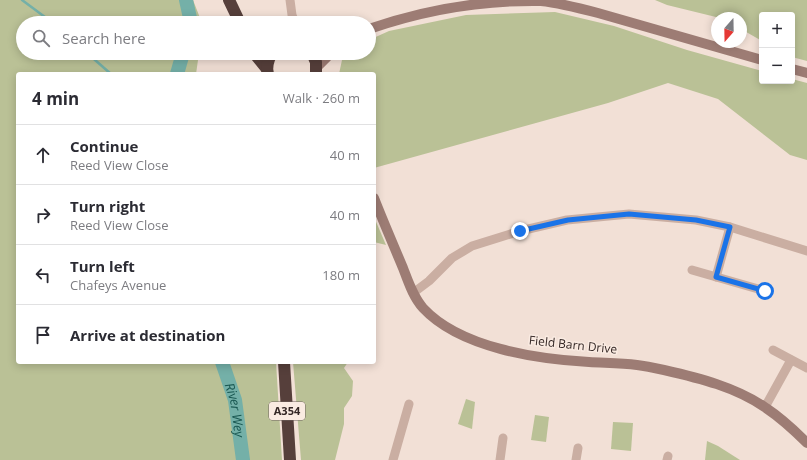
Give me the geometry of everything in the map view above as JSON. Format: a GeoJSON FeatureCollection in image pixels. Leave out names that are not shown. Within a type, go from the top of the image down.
{"type":"FeatureCollection","features":[{"type":"Feature","properties":{"kind":"highway"},"geometry":{"type":"LineString","coordinates":[[229,0],[237,16]]}},
{"type":"Feature","properties":{"kind":"highway"},"geometry":{"type":"LineString","coordinates":[[259,60],[268,72]]}},
{"type":"Feature","properties":{"kind":"highway"},"geometry":{"type":"LineString","coordinates":[[268,72],[271,60]]}},
{"type":"Feature","properties":{"kind":"highway"},"geometry":{"type":"LineString","coordinates":[[315,60],[316,72]]}},
{"type":"Feature","properties":{"kind":"highway","name":"A354"},"geometry":{"type":"LineString","coordinates":[[284,364],[290,460]]}},
{"type":"Feature","properties":{"kind":"street"},"geometry":{"type":"LineString","coordinates":[[290,0],[292,16]]}},
{"type":"Feature","properties":{"kind":"street"},"geometry":{"type":"LineString","coordinates":[[376,27],[434,10],[475,4],[541,1],[571,6],[598,13],[759,59]]}},
{"type":"Feature","properties":{"kind":"street"},"geometry":{"type":"LineString","coordinates":[[316,72],[325,60]]}},
{"type":"Feature","properties":{"kind":"street"},"geometry":{"type":"LineString","coordinates":[[795,70],[807,73]]}},
{"type":"Feature","properties":{"kind":"street","name":"Field Barn Drive"},"geometry":{"type":"LineString","coordinates":[[376,203],[413,293],[422,307],[441,325],[469,338],[502,349],[537,357],[638,365],[679,373],[716,384],[742,394],[765,407],[786,423],[807,443]]}},
{"type":"Feature","properties":{"kind":"street"},"geometry":{"type":"LineString","coordinates":[[413,293],[429,281],[452,258],[472,246],[520,231],[568,220],[629,214],[696,220],[730,227],[807,251]]}},
{"type":"Feature","properties":{"kind":"street"},"geometry":{"type":"LineString","coordinates":[[716,277],[730,227]]}},
{"type":"Feature","properties":{"kind":"street"},"geometry":{"type":"LineString","coordinates":[[692,270],[765,291]]}},
{"type":"Feature","properties":{"kind":"street"},"geometry":{"type":"LineString","coordinates":[[773,350],[807,368]]}},
{"type":"Feature","properties":{"kind":"street"},"geometry":{"type":"LineString","coordinates":[[765,407],[791,360]]}},
{"type":"Feature","properties":{"kind":"street"},"geometry":{"type":"LineString","coordinates":[[393,460],[409,404]]}},
{"type":"Feature","properties":{"kind":"street"},"geometry":{"type":"LineString","coordinates":[[500,460],[502,438]]}},
{"type":"Feature","properties":{"kind":"street"},"geometry":{"type":"LineString","coordinates":[[576,460],[578,448]]}},
{"type":"Feature","properties":{"kind":"green space"},"geometry":{"type":"Polygon","coordinates":[[[0,0],[193,0],[199,16],[16,16],[16,60],[198,60],[196,72],[16,72],[16,364],[276,364],[282,460],[0,460],[0,0]]]}},
{"type":"Feature","properties":{"kind":"green space"},"geometry":{"type":"Polygon","coordinates":[[[655,0],[807,0],[807,61],[795,58],[795,12],[759,12],[759,39],[747,32],[747,12],[711,12],[711,16],[667,5],[655,0]]]}},
{"type":"Feature","properties":{"kind":"green space"},"geometry":{"type":"Polygon","coordinates":[[[555,12],[614,26],[687,50],[759,70],[759,84],[795,84],[795,80],[807,83],[807,160],[790,155],[718,99],[668,83],[608,103],[376,167],[376,72],[339,72],[342,60],[376,60],[376,37],[389,31],[466,15],[555,12]]]}},
{"type":"Feature","properties":{"kind":"green space"},"geometry":{"type":"Polygon","coordinates":[[[376,222],[386,245],[376,242],[376,222]]]}},
{"type":"Feature","properties":{"kind":"green space"},"geometry":{"type":"Polygon","coordinates":[[[293,364],[347,364],[344,368],[353,381],[352,396],[344,408],[344,424],[335,460],[301,460],[293,364]]]}},
{"type":"Feature","properties":{"kind":"green space"},"geometry":{"type":"Polygon","coordinates":[[[466,399],[475,402],[472,429],[458,424],[466,399]]]}},
{"type":"Feature","properties":{"kind":"green space"},"geometry":{"type":"Polygon","coordinates":[[[535,415],[549,417],[546,442],[531,440],[535,415]]]}},
{"type":"Feature","properties":{"kind":"green space"},"geometry":{"type":"Polygon","coordinates":[[[613,422],[633,423],[631,451],[611,449],[613,422]]]}},
{"type":"Feature","properties":{"kind":"green space"},"geometry":{"type":"Polygon","coordinates":[[[707,441],[718,446],[740,460],[705,460],[707,441]]]}},
{"type":"Feature","properties":{"kind":"waterway"},"geometry":{"type":"LineString","coordinates":[[22,0],[44,16]]}},
{"type":"Feature","properties":{"kind":"waterway","name":"River Wey"},"geometry":{"type":"LineString","coordinates":[[186,0],[190,16]]}},
{"type":"Feature","properties":{"kind":"waterway"},"geometry":{"type":"LineString","coordinates":[[95,60],[109,72]]}},
{"type":"Feature","properties":{"kind":"waterway","name":"River Wey"},"geometry":{"type":"LineString","coordinates":[[178,72],[181,60]]}},
{"type":"Feature","properties":{"kind":"waterway","name":"River Wey"},"geometry":{"type":"LineString","coordinates":[[223,364],[235,400],[243,460]]}},
{"type":"Feature","properties":{"kind":"route"},"geometry":{"type":"LineString","coordinates":[[520,231],[568,220],[629,214],[696,220],[730,227],[716,277],[765,291]]}}]}
